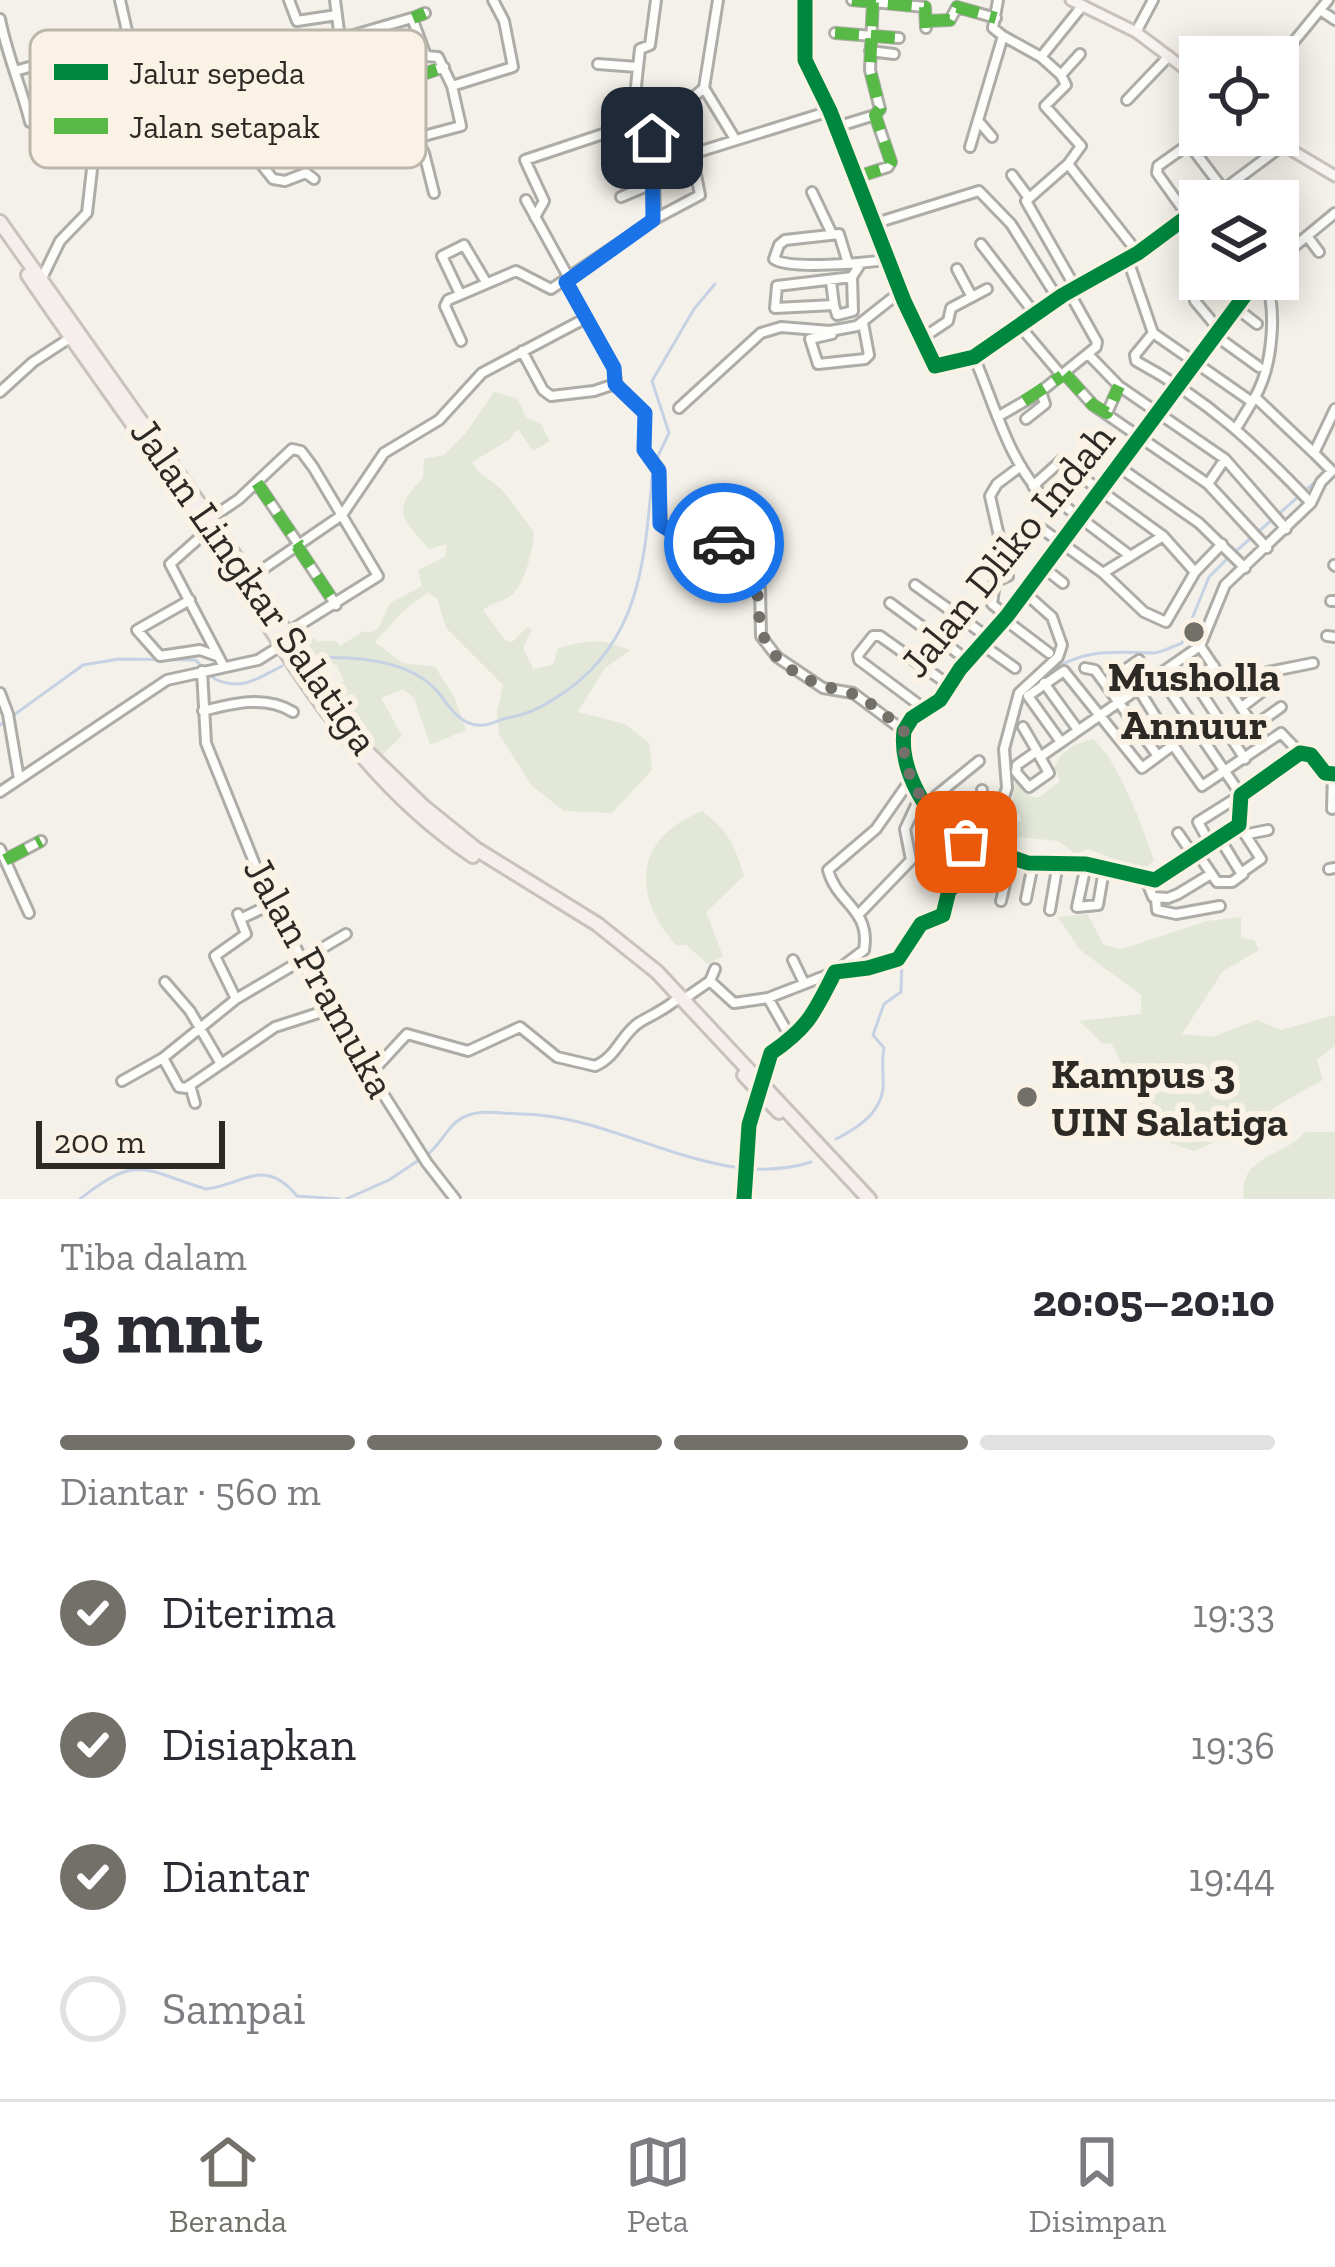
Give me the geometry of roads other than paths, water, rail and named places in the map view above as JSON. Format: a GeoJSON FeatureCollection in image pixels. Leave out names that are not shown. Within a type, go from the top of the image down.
{"type":"FeatureCollection","features":[{"type":"Feature","properties":{"kind":"highway","name":"Jalan Lingkar Salatiga"},"geometry":{"type":"LineString","coordinates":[[0,222],[41,280],[70,338],[250,578],[282,639]]}},
{"type":"Feature","properties":{"kind":"highway","name":"Jalan Lingkar Salatiga"},"geometry":{"type":"LineString","coordinates":[[0,235],[208,525],[333,713],[382,767],[474,852],[615,937],[869,1199]]}},
{"type":"Feature","properties":{"kind":"highway","name":"Jalan Lingkar Salatiga"},"geometry":{"type":"LineString","coordinates":[[760,1086],[859,1199]]}},
{"type":"Feature","properties":{"kind":"main road"},"geometry":{"type":"LineString","coordinates":[[1071,0],[1136,32],[1179,62]]}},
{"type":"Feature","properties":{"kind":"main road"},"geometry":{"type":"LineString","coordinates":[[1299,156],[1335,176]]}},
{"type":"Feature","properties":{"kind":"street"},"geometry":{"type":"LineString","coordinates":[[120,0],[127,30]]}},
{"type":"Feature","properties":{"kind":"street"},"geometry":{"type":"LineString","coordinates":[[289,0],[297,22],[338,15]]}},
{"type":"Feature","properties":{"kind":"street"},"geometry":{"type":"LineString","coordinates":[[335,0],[339,30]]}},
{"type":"Feature","properties":{"kind":"street"},"geometry":{"type":"LineString","coordinates":[[452,86],[513,67],[504,21],[493,0]]}},
{"type":"Feature","properties":{"kind":"street"},"geometry":{"type":"LineString","coordinates":[[631,133],[640,49],[650,45],[656,0]]}},
{"type":"Feature","properties":{"kind":"street"},"geometry":{"type":"LineString","coordinates":[[535,217],[544,201],[525,160],[606,133],[655,134],[704,88],[718,0]]}},
{"type":"Feature","properties":{"kind":"street"},"geometry":{"type":"LineString","coordinates":[[805,0],[805,60],[934,366],[942,368],[974,357],[1072,290],[1138,254],[1179,222]]}},
{"type":"Feature","properties":{"kind":"street"},"geometry":{"type":"LineString","coordinates":[[852,0],[926,8],[926,24],[948,20],[957,7],[996,18]]}},
{"type":"Feature","properties":{"kind":"street"},"geometry":{"type":"LineString","coordinates":[[836,127],[875,115],[880,109],[871,77],[873,0]]}},
{"type":"Feature","properties":{"kind":"street"},"geometry":{"type":"LineString","coordinates":[[998,0],[993,30],[1041,57],[1066,85],[1045,106],[1082,146],[1027,202],[1097,342],[1041,392],[999,416]]}},
{"type":"Feature","properties":{"kind":"street"},"geometry":{"type":"LineString","coordinates":[[1136,32],[1153,0]]}},
{"type":"Feature","properties":{"kind":"street"},"geometry":{"type":"LineString","coordinates":[[1299,36],[1328,0]]}},
{"type":"Feature","properties":{"kind":"street"},"geometry":{"type":"LineString","coordinates":[[1041,57],[1083,5]]}},
{"type":"Feature","properties":{"kind":"street"},"geometry":{"type":"LineString","coordinates":[[1320,10],[1335,20]]}},
{"type":"Feature","properties":{"kind":"street"},"geometry":{"type":"LineString","coordinates":[[373,30],[425,14]]}},
{"type":"Feature","properties":{"kind":"street"},"geometry":{"type":"LineString","coordinates":[[413,18],[417,30]]}},
{"type":"Feature","properties":{"kind":"street"},"geometry":{"type":"LineString","coordinates":[[0,19],[30,121]]}},
{"type":"Feature","properties":{"kind":"street"},"geometry":{"type":"LineString","coordinates":[[835,33],[899,38]]}},
{"type":"Feature","properties":{"kind":"street"},"geometry":{"type":"LineString","coordinates":[[970,147],[1003,36]]}},
{"type":"Feature","properties":{"kind":"street"},"geometry":{"type":"LineString","coordinates":[[870,51],[894,54]]}},
{"type":"Feature","properties":{"kind":"street"},"geometry":{"type":"LineString","coordinates":[[1061,75],[1080,54]]}},
{"type":"Feature","properties":{"kind":"street"},"geometry":{"type":"LineString","coordinates":[[1127,100],[1170,55]]}},
{"type":"Feature","properties":{"kind":"street"},"geometry":{"type":"LineString","coordinates":[[426,56],[438,56],[444,67],[461,126],[426,135]]}},
{"type":"Feature","properties":{"kind":"street"},"geometry":{"type":"LineString","coordinates":[[598,64],[637,67]]}},
{"type":"Feature","properties":{"kind":"street"},"geometry":{"type":"LineString","coordinates":[[14,70],[30,66]]}},
{"type":"Feature","properties":{"kind":"street"},"geometry":{"type":"LineString","coordinates":[[426,73],[444,67]]}},
{"type":"Feature","properties":{"kind":"street"},"geometry":{"type":"LineString","coordinates":[[704,88],[735,140]]}},
{"type":"Feature","properties":{"kind":"street"},"geometry":{"type":"LineString","coordinates":[[461,341],[446,306],[460,294],[521,271],[546,290],[568,281],[653,220],[700,195],[694,156],[830,111]]}},
{"type":"Feature","properties":{"kind":"street"},"geometry":{"type":"LineString","coordinates":[[857,177],[891,162],[875,115]]}},
{"type":"Feature","properties":{"kind":"street"},"geometry":{"type":"LineString","coordinates":[[979,122],[992,137]]}},
{"type":"Feature","properties":{"kind":"street"},"geometry":{"type":"LineString","coordinates":[[653,220],[655,134]]}},
{"type":"Feature","properties":{"kind":"street"},"geometry":{"type":"LineString","coordinates":[[1179,204],[1156,171],[1185,143],[1217,180]]}},
{"type":"Feature","properties":{"kind":"street"},"geometry":{"type":"LineString","coordinates":[[1237,180],[1269,156]]}},
{"type":"Feature","properties":{"kind":"street"},"geometry":{"type":"LineString","coordinates":[[426,160],[434,193]]}},
{"type":"Feature","properties":{"kind":"street"},"geometry":{"type":"LineString","coordinates":[[1067,164],[1138,254]]}},
{"type":"Feature","properties":{"kind":"street"},"geometry":{"type":"LineString","coordinates":[[41,280],[60,241],[87,213],[92,168]]}},
{"type":"Feature","properties":{"kind":"street"},"geometry":{"type":"LineString","coordinates":[[264,168],[278,181],[297,173],[314,178]]}},
{"type":"Feature","properties":{"kind":"street"},"geometry":{"type":"LineString","coordinates":[[1012,175],[1029,198]]}},
{"type":"Feature","properties":{"kind":"street"},"geometry":{"type":"LineString","coordinates":[[621,196],[654,183]]}},
{"type":"Feature","properties":{"kind":"street"},"geometry":{"type":"LineString","coordinates":[[812,192],[832,235]]}},
{"type":"Feature","properties":{"kind":"street"},"geometry":{"type":"LineString","coordinates":[[876,223],[982,192],[1011,224],[1058,299]]}},
{"type":"Feature","properties":{"kind":"street"},"geometry":{"type":"LineString","coordinates":[[526,200],[614,368],[615,384],[645,413],[644,450],[654,463],[660,524],[678,535],[706,535],[741,555],[760,589],[761,636],[780,660],[826,690],[853,693],[904,730]]}},
{"type":"Feature","properties":{"kind":"street"},"geometry":{"type":"LineString","coordinates":[[1299,243],[1335,212]]}},
{"type":"Feature","properties":{"kind":"street"},"geometry":{"type":"LineString","coordinates":[[847,260],[842,235],[832,235],[785,240],[778,244],[776,262],[819,265],[847,260],[859,266],[890,259]]}},
{"type":"Feature","properties":{"kind":"street"},"geometry":{"type":"LineString","coordinates":[[1307,236],[1318,252]]}},
{"type":"Feature","properties":{"kind":"street"},"geometry":{"type":"LineString","coordinates":[[460,294],[444,254],[466,244],[486,282]]}},
{"type":"Feature","properties":{"kind":"street"},"geometry":{"type":"LineString","coordinates":[[981,244],[1035,314]]}},
{"type":"Feature","properties":{"kind":"street"},"geometry":{"type":"LineString","coordinates":[[1023,727],[1039,754],[1049,773],[1029,787],[1018,776],[1017,765],[1039,754],[1060,742],[1200,646],[1223,587],[1286,529],[1330,469],[1253,399],[1153,333],[1128,260]]}},
{"type":"Feature","properties":{"kind":"street"},"geometry":{"type":"LineString","coordinates":[[831,281],[836,315],[854,310],[852,277],[859,266]]}},
{"type":"Feature","properties":{"kind":"street"},"geometry":{"type":"LineString","coordinates":[[957,269],[972,297]]}},
{"type":"Feature","properties":{"kind":"street"},"geometry":{"type":"LineString","coordinates":[[834,305],[775,308],[778,285],[852,277]]}},
{"type":"Feature","properties":{"kind":"street"},"geometry":{"type":"LineString","coordinates":[[921,339],[948,321],[949,310],[987,290]]}},
{"type":"Feature","properties":{"kind":"street"},"geometry":{"type":"LineString","coordinates":[[863,326],[867,358],[817,363],[811,338],[863,326],[900,292]]}},
{"type":"Feature","properties":{"kind":"street","name":"Jalan Dliko Indah"},"geometry":{"type":"LineString","coordinates":[[1146,880],[1086,865],[1010,858],[960,839],[911,779],[904,730],[912,718],[940,700],[1006,618],[1161,413],[1240,300]]}},
{"type":"Feature","properties":{"kind":"street"},"geometry":{"type":"LineString","coordinates":[[1237,427],[1270,358],[1271,300]]}},
{"type":"Feature","properties":{"kind":"street"},"geometry":{"type":"LineString","coordinates":[[1196,301],[1218,333],[1259,367]]}},
{"type":"Feature","properties":{"kind":"street"},"geometry":{"type":"LineString","coordinates":[[1235,308],[1257,324]]}},
{"type":"Feature","properties":{"kind":"street"},"geometry":{"type":"LineString","coordinates":[[250,578],[341,514],[384,453],[430,428],[482,373],[586,318]]}},
{"type":"Feature","properties":{"kind":"street"},"geometry":{"type":"LineString","coordinates":[[1019,325],[1093,405],[1208,484],[1267,548]]}},
{"type":"Feature","properties":{"kind":"street"},"geometry":{"type":"LineString","coordinates":[[679,408],[761,333],[793,326],[837,330],[863,326]]}},
{"type":"Feature","properties":{"kind":"street"},"geometry":{"type":"LineString","coordinates":[[1153,333],[1136,361],[1181,385],[1237,427],[1305,498]]}},
{"type":"Feature","properties":{"kind":"street"},"geometry":{"type":"LineString","coordinates":[[0,392],[70,338]]}},
{"type":"Feature","properties":{"kind":"street"},"geometry":{"type":"LineString","coordinates":[[522,351],[551,396],[615,384]]}},
{"type":"Feature","properties":{"kind":"street"},"geometry":{"type":"LineString","coordinates":[[1088,354],[1119,386],[1225,459],[1286,529]]}},
{"type":"Feature","properties":{"kind":"street"},"geometry":{"type":"LineString","coordinates":[[974,357],[1033,486],[1045,500],[1057,500],[1129,555]]}},
{"type":"Feature","properties":{"kind":"street"},"geometry":{"type":"LineString","coordinates":[[1107,413],[1119,386]]}},
{"type":"Feature","properties":{"kind":"street"},"geometry":{"type":"LineString","coordinates":[[1025,419],[1045,404],[1041,392]]}},
{"type":"Feature","properties":{"kind":"street"},"geometry":{"type":"LineString","coordinates":[[1314,453],[1335,410]]}},
{"type":"Feature","properties":{"kind":"street"},"geometry":{"type":"LineString","coordinates":[[0,792],[154,687],[221,662],[258,660],[282,639],[378,577],[297,448],[170,561],[221,662]]}},
{"type":"Feature","properties":{"kind":"street"},"geometry":{"type":"LineString","coordinates":[[1033,486],[1063,459],[1162,536],[1195,572]]}},
{"type":"Feature","properties":{"kind":"street"},"geometry":{"type":"LineString","coordinates":[[1208,484],[1225,459]]}},
{"type":"Feature","properties":{"kind":"street"},"geometry":{"type":"LineString","coordinates":[[1021,466],[997,484],[990,496],[1008,577],[995,583],[992,603],[1060,661],[1142,768],[1173,746]]}},
{"type":"Feature","properties":{"kind":"street"},"geometry":{"type":"LineString","coordinates":[[1119,467],[1187,513],[1245,568]]}},
{"type":"Feature","properties":{"kind":"street"},"geometry":{"type":"LineString","coordinates":[[257,483],[336,605]]}},
{"type":"Feature","properties":{"kind":"street"},"geometry":{"type":"LineString","coordinates":[[1042,530],[1102,573],[1144,612],[1166,622],[1195,572],[1222,544]]}},
{"type":"Feature","properties":{"kind":"street"},"geometry":{"type":"LineString","coordinates":[[1102,573],[1162,536]]}},
{"type":"Feature","properties":{"kind":"street"},"geometry":{"type":"LineString","coordinates":[[1044,568],[1063,583]]}},
{"type":"Feature","properties":{"kind":"street"},"geometry":{"type":"LineString","coordinates":[[915,585],[1015,668]]}},
{"type":"Feature","properties":{"kind":"street"},"geometry":{"type":"LineString","coordinates":[[1024,593],[1053,619],[1062,645],[1060,661],[1028,698],[1060,742]]}},
{"type":"Feature","properties":{"kind":"street"},"geometry":{"type":"LineString","coordinates":[[190,600],[137,630],[160,656],[200,650],[221,662]]}},
{"type":"Feature","properties":{"kind":"street"},"geometry":{"type":"LineString","coordinates":[[890,603],[970,662]]}},
{"type":"Feature","properties":{"kind":"street"},"geometry":{"type":"LineString","coordinates":[[926,710],[859,660],[873,636],[880,636],[949,685]]}},
{"type":"Feature","properties":{"kind":"street"},"geometry":{"type":"LineString","coordinates":[[1200,646],[1265,743]]}},
{"type":"Feature","properties":{"kind":"street"},"geometry":{"type":"LineString","coordinates":[[1139,660],[1126,669],[1200,786],[1283,732],[1300,753]]}},
{"type":"Feature","properties":{"kind":"street"},"geometry":{"type":"LineString","coordinates":[[710,981],[734,1004],[768,998],[835,972],[868,968],[903,954],[921,924],[943,915],[949,890],[971,875],[989,850],[1007,788],[1004,749],[1019,693],[1060,661]]}},
{"type":"Feature","properties":{"kind":"street"},"geometry":{"type":"LineString","coordinates":[[1242,707],[1264,689],[1268,672],[1313,664]]}},
{"type":"Feature","properties":{"kind":"street"},"geometry":{"type":"LineString","coordinates":[[1172,693],[1214,666]]}},
{"type":"Feature","properties":{"kind":"street"},"geometry":{"type":"LineString","coordinates":[[1085,668],[1095,670],[1158,756]]}},
{"type":"Feature","properties":{"kind":"street","name":"Jalan Pramuka"},"geometry":{"type":"LineString","coordinates":[[205,670],[206,742],[274,903],[316,988],[417,1148],[455,1199]]}},
{"type":"Feature","properties":{"kind":"street"},"geometry":{"type":"LineString","coordinates":[[1159,675],[1241,795],[1239,825],[1262,861],[1232,882],[1220,883],[1178,833]]}},
{"type":"Feature","properties":{"kind":"street"},"geometry":{"type":"LineString","coordinates":[[1193,680],[1245,759]]}},
{"type":"Feature","properties":{"kind":"street"},"geometry":{"type":"LineString","coordinates":[[1044,683],[1078,730]]}},
{"type":"Feature","properties":{"kind":"street"},"geometry":{"type":"LineString","coordinates":[[0,693],[19,779]]}},
{"type":"Feature","properties":{"kind":"street"},"geometry":{"type":"LineString","coordinates":[[202,711],[246,701],[293,712]]}},
{"type":"Feature","properties":{"kind":"street"},"geometry":{"type":"LineString","coordinates":[[1254,725],[1281,707]]}},
{"type":"Feature","properties":{"kind":"street"},"geometry":{"type":"LineString","coordinates":[[1243,874],[1197,823],[1300,753],[1310,754],[1324,772],[1334,774],[1332,809]]}},
{"type":"Feature","properties":{"kind":"street"},"geometry":{"type":"LineString","coordinates":[[860,913],[911,860],[904,829],[924,800],[980,760]]}},
{"type":"Feature","properties":{"kind":"street"},"geometry":{"type":"LineString","coordinates":[[744,1199],[749,1125],[771,1053],[792,1040],[814,1013],[835,972],[864,950],[860,913],[837,890],[828,870],[876,829],[911,779]]}},
{"type":"Feature","properties":{"kind":"street"},"geometry":{"type":"LineString","coordinates":[[946,827],[981,807],[982,790]]}},
{"type":"Feature","properties":{"kind":"street"},"geometry":{"type":"LineString","coordinates":[[1220,906],[1176,914],[1157,910],[1146,880],[1159,879],[1239,825]]}},
{"type":"Feature","properties":{"kind":"street"},"geometry":{"type":"LineString","coordinates":[[1248,834],[1268,830]]}},
{"type":"Feature","properties":{"kind":"street"},"geometry":{"type":"LineString","coordinates":[[5,860],[41,841]]}},
{"type":"Feature","properties":{"kind":"street"},"geometry":{"type":"LineString","coordinates":[[0,849],[29,913]]}},
{"type":"Feature","properties":{"kind":"street"},"geometry":{"type":"LineString","coordinates":[[1001,901],[1010,858]]}},
{"type":"Feature","properties":{"kind":"street"},"geometry":{"type":"LineString","coordinates":[[1025,899],[1033,863]]}},
{"type":"Feature","properties":{"kind":"street"},"geometry":{"type":"LineString","coordinates":[[1049,910],[1058,863]]}},
{"type":"Feature","properties":{"kind":"street"},"geometry":{"type":"LineString","coordinates":[[1086,865],[1076,907],[1097,904],[1105,870]]}},
{"type":"Feature","properties":{"kind":"street"},"geometry":{"type":"LineString","coordinates":[[1156,899],[1178,894],[1211,874]]}},
{"type":"Feature","properties":{"kind":"street"},"geometry":{"type":"LineString","coordinates":[[236,1000],[215,956],[244,937],[239,917],[274,903]]}},
{"type":"Feature","properties":{"kind":"street"},"geometry":{"type":"LineString","coordinates":[[122,1081],[163,1058],[236,1000],[346,934]]}},
{"type":"Feature","properties":{"kind":"street"},"geometry":{"type":"LineString","coordinates":[[793,960],[804,983]]}},
{"type":"Feature","properties":{"kind":"street"},"geometry":{"type":"LineString","coordinates":[[371,1073],[406,1034],[468,1051],[520,1027],[557,1057],[595,1066],[613,1055],[638,1024],[710,981],[716,968]]}},
{"type":"Feature","properties":{"kind":"street"},"geometry":{"type":"LineString","coordinates":[[165,982],[202,1030],[220,1064]]}},
{"type":"Feature","properties":{"kind":"street"},"geometry":{"type":"LineString","coordinates":[[768,998],[792,1040]]}},
{"type":"Feature","properties":{"kind":"street"},"geometry":{"type":"LineString","coordinates":[[163,1058],[179,1087],[190,1085],[274,1028],[331,1009]]}},
{"type":"Feature","properties":{"kind":"street"},"geometry":{"type":"LineString","coordinates":[[190,1085],[196,1103]]}},
{"type":"Feature","properties":{"kind":"waterway"},"geometry":{"type":"LineString","coordinates":[[656,460],[669,433],[652,381],[694,309],[715,284]]}},
{"type":"Feature","properties":{"kind":"waterway"},"geometry":{"type":"LineString","coordinates":[[310,658],[357,659],[405,669],[431,685],[457,716],[475,725],[542,706],[594,667],[626,618],[642,561],[653,469]]}},
{"type":"Feature","properties":{"kind":"waterway"},"geometry":{"type":"LineString","coordinates":[[1258,532],[1323,475]]}},
{"type":"Feature","properties":{"kind":"waterway"},"geometry":{"type":"LineString","coordinates":[[1235,552],[1251,538]]}},
{"type":"Feature","properties":{"kind":"waterway"},"geometry":{"type":"LineString","coordinates":[[1047,672],[1087,655],[1156,653],[1182,643],[1209,577],[1228,558]]}},
{"type":"Feature","properties":{"kind":"waterway"},"geometry":{"type":"LineString","coordinates":[[0,725],[83,665],[119,659],[195,660],[214,678],[235,684],[282,666]]}},
{"type":"Feature","properties":{"kind":"waterway"},"geometry":{"type":"LineString","coordinates":[[990,847],[1012,791],[1010,747],[1026,691]]}},
{"type":"Feature","properties":{"kind":"waterway"},"geometry":{"type":"LineString","coordinates":[[923,920],[942,903]]}},
{"type":"Feature","properties":{"kind":"waterway"},"geometry":{"type":"LineString","coordinates":[[905,942],[915,925]]}},
{"type":"Feature","properties":{"kind":"waterway"},"geometry":{"type":"LineString","coordinates":[[836,1139],[866,1120],[881,1098],[884,1048],[873,1035],[884,1004],[901,992],[902,958]]}},
{"type":"Feature","properties":{"kind":"waterway"},"geometry":{"type":"LineString","coordinates":[[427,1155],[460,1119],[494,1112],[557,1117],[739,1168],[775,1169],[811,1162]]}},
{"type":"Feature","properties":{"kind":"waterway"},"geometry":{"type":"LineString","coordinates":[[346,1199],[419,1160]]}},
{"type":"Feature","properties":{"kind":"waterway"},"geometry":{"type":"LineString","coordinates":[[80,1199],[115,1175],[141,1170],[206,1189],[263,1175],[274,1177],[297,1196],[339,1199]]}},
{"type":"Feature","properties":{"kind":"place","name":"Musholla Annuur"},"geometry":{"type":"Point","coordinates":[1194,632]}},
{"type":"Feature","properties":{"kind":"place","name":"Kampus 3 UIN Salatiga"},"geometry":{"type":"Point","coordinates":[1027,1097]}}]}
